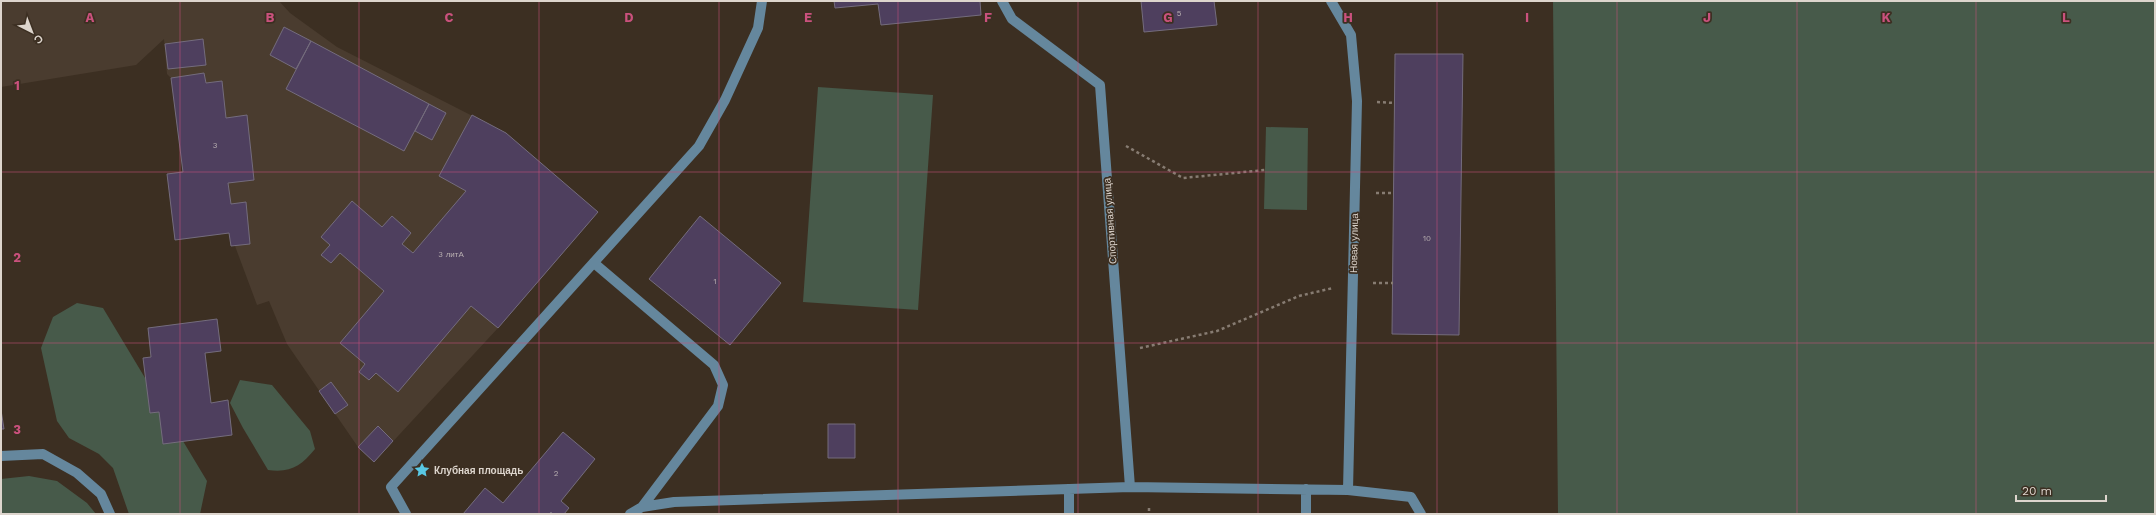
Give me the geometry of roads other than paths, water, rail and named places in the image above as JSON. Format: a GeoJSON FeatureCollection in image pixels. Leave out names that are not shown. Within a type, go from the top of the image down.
{"type":"FeatureCollection","features":[{"type":"Feature","properties":{"kind":"street"},"geometry":{"type":"LineString","coordinates":[[406,514],[391,487],[699,146],[725,100],[758,28],[762,1]]}},
{"type":"Feature","properties":{"kind":"street","name":"Спортивная улица"},"geometry":{"type":"LineString","coordinates":[[1002,1],[1012,19],[1100,85],[1130,487]]}},
{"type":"Feature","properties":{"kind":"street","name":"Новая улица"},"geometry":{"type":"LineString","coordinates":[[1331,1],[1351,35],[1356,101],[1348,490]]}},
{"type":"Feature","properties":{"kind":"street"},"geometry":{"type":"LineString","coordinates":[[594,263],[714,365],[723,385],[718,406],[642,507]]}},
{"type":"Feature","properties":{"kind":"street"},"geometry":{"type":"LineString","coordinates":[[1,456],[43,454],[77,473],[101,494],[110,514]]}},
{"type":"Feature","properties":{"kind":"street"},"geometry":{"type":"LineString","coordinates":[[630,514],[642,507],[674,502],[1130,487],[1348,490],[1411,498],[1421,514]]}},
{"type":"Feature","properties":{"kind":"street"},"geometry":{"type":"LineString","coordinates":[[1069,489],[1070,514]]}},
{"type":"Feature","properties":{"kind":"street"},"geometry":{"type":"LineString","coordinates":[[1306,489],[1306,514]]}},
{"type":"Feature","properties":{"kind":"place","name":"Клубная площадь"},"geometry":{"type":"Point","coordinates":[422,470]}}]}
